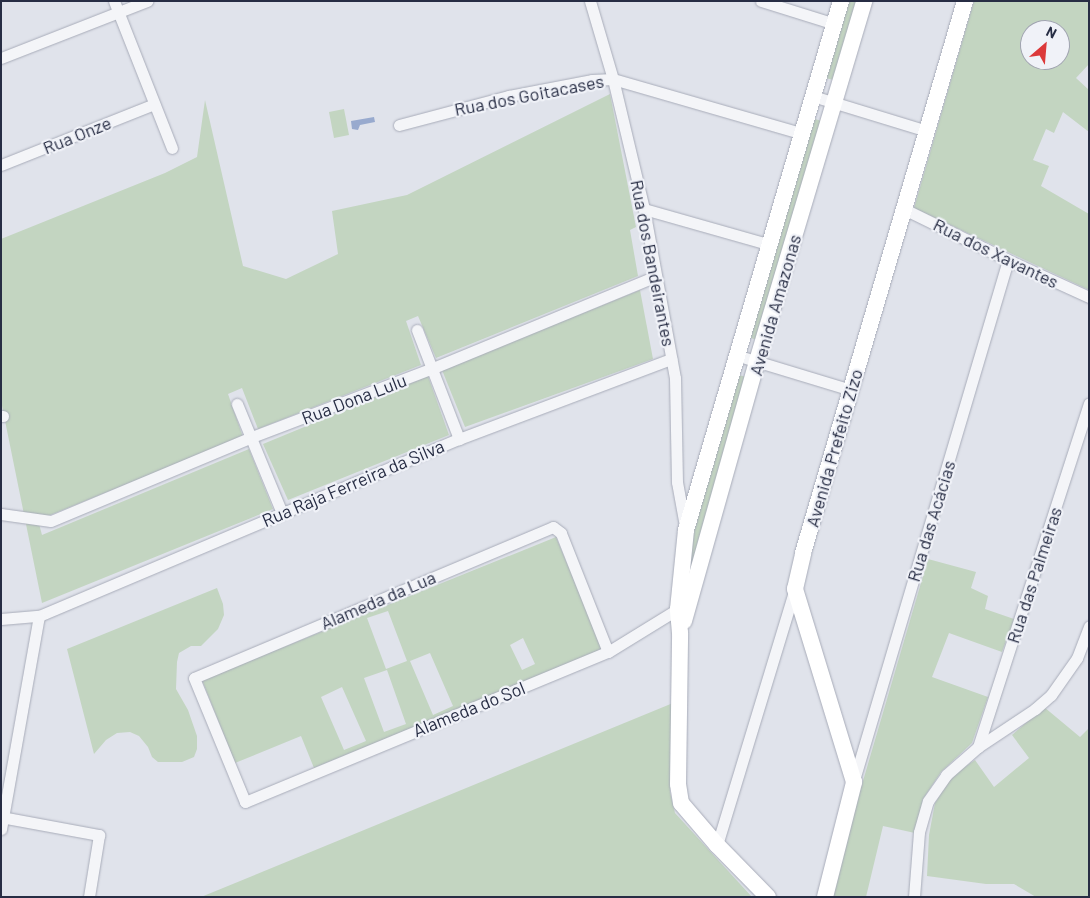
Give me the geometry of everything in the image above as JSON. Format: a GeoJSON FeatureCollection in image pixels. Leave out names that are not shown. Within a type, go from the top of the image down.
{"type":"FeatureCollection","features":[{"type":"Feature","properties":{"kind":"main road","name":"Avenida Amazonas"},"geometry":{"type":"LineString","coordinates":[[683,609],[686,530],[841,1]]}},
{"type":"Feature","properties":{"kind":"main road","name":"Avenida Amazonas"},"geometry":{"type":"LineString","coordinates":[[683,609],[864,1]]}},
{"type":"Feature","properties":{"kind":"main road","name":"Avenida Prefeito Zizo"},"geometry":{"type":"LineString","coordinates":[[795,589],[965,1]]}},
{"type":"Feature","properties":{"kind":"main road"},"geometry":{"type":"LineString","coordinates":[[795,589],[854,782],[825,897]]}},
{"type":"Feature","properties":{"kind":"main road"},"geometry":{"type":"LineString","coordinates":[[683,609],[680,633],[678,784],[681,803],[716,845],[768,897]]}},
{"type":"Feature","properties":{"kind":"street"},"geometry":{"type":"LineString","coordinates":[[1,58],[116,7],[147,1]]}},
{"type":"Feature","properties":{"kind":"street","name":"Rua dos Bandeirantes"},"geometry":{"type":"LineString","coordinates":[[590,1],[613,79],[644,209],[675,378],[677,482],[686,530]]}},
{"type":"Feature","properties":{"kind":"street"},"geometry":{"type":"LineString","coordinates":[[761,1],[835,24]]}},
{"type":"Feature","properties":{"kind":"street"},"geometry":{"type":"LineString","coordinates":[[116,7],[172,148]]}},
{"type":"Feature","properties":{"kind":"street","name":"Rua dos Goitacases"},"geometry":{"type":"LineString","coordinates":[[399,125],[500,98],[592,80],[613,79],[803,134]]}},
{"type":"Feature","properties":{"kind":"street"},"geometry":{"type":"LineString","coordinates":[[814,96],[927,131]]}},
{"type":"Feature","properties":{"kind":"street","name":"Rua Onze"},"geometry":{"type":"LineString","coordinates":[[1,166],[154,104]]}},
{"type":"Feature","properties":{"kind":"street"},"geometry":{"type":"LineString","coordinates":[[644,209],[771,245]]}},
{"type":"Feature","properties":{"kind":"street","name":"Rua dos Xavantes"},"geometry":{"type":"LineString","coordinates":[[904,209],[1089,297]]}},
{"type":"Feature","properties":{"kind":"street","name":"Rua das Acácias"},"geometry":{"type":"LineString","coordinates":[[854,782],[1008,260]]}},
{"type":"Feature","properties":{"kind":"street","name":"Rua Dona Lulu"},"geometry":{"type":"LineString","coordinates":[[1,514],[51,521],[252,437],[433,368],[656,276]]}},
{"type":"Feature","properties":{"kind":"street"},"geometry":{"type":"LineString","coordinates":[[418,330],[459,439]]}},
{"type":"Feature","properties":{"kind":"street"},"geometry":{"type":"LineString","coordinates":[[736,356],[851,390]]}},
{"type":"Feature","properties":{"kind":"street","name":"Rua Raja Ferreira da Silva"},"geometry":{"type":"LineString","coordinates":[[1,620],[39,616],[459,439],[671,359]]}},
{"type":"Feature","properties":{"kind":"street","name":"Rua das Palmeiras"},"geometry":{"type":"LineString","coordinates":[[978,746],[1089,403]]}},
{"type":"Feature","properties":{"kind":"street"},"geometry":{"type":"LineString","coordinates":[[237,404],[282,513]]}},
{"type":"Feature","properties":{"kind":"street","name":"Alameda da Lua"},"geometry":{"type":"LineString","coordinates":[[244,802],[194,678],[548,529],[557,529],[561,533],[608,652]]}},
{"type":"Feature","properties":{"kind":"street"},"geometry":{"type":"LineString","coordinates":[[716,845],[795,589]]}},
{"type":"Feature","properties":{"kind":"street","name":"Alameda do Sol"},"geometry":{"type":"LineString","coordinates":[[244,802],[608,652],[683,609]]}},
{"type":"Feature","properties":{"kind":"street"},"geometry":{"type":"LineString","coordinates":[[39,616],[2,821],[99,835],[89,897]]}},
{"type":"Feature","properties":{"kind":"street"},"geometry":{"type":"LineString","coordinates":[[914,897],[919,832],[928,801],[946,776],[978,746],[1035,709],[1051,695],[1077,658],[1089,626]]}},
{"type":"Feature","properties":{"kind":"green space"},"geometry":{"type":"Polygon","coordinates":[[[847,1],[858,1],[834,80],[825,78],[847,1]]]}},
{"type":"Feature","properties":{"kind":"green space"},"geometry":{"type":"Polygon","coordinates":[[[974,1],[1089,1],[1089,64],[1076,78],[1089,90],[1089,132],[1063,112],[1054,133],[1046,129],[1033,160],[1049,166],[1041,186],[1089,214],[1089,290],[914,208],[974,1]]]}},
{"type":"Feature","properties":{"kind":"green space"},"geometry":{"type":"Polygon","coordinates":[[[610,94],[636,227],[630,230],[638,276],[436,358],[418,316],[406,321],[421,365],[258,429],[242,388],[228,394],[243,437],[38,520],[42,535],[249,449],[273,509],[42,603],[1,401],[1,239],[165,173],[197,157],[205,100],[243,266],[286,279],[338,254],[332,211],[407,195],[610,94]]]}},
{"type":"Feature","properties":{"kind":"green space"},"geometry":{"type":"Polygon","coordinates":[[[344,109],[349,135],[334,138],[329,112],[344,109]]]}},
{"type":"Feature","properties":{"kind":"green space"},"geometry":{"type":"Polygon","coordinates":[[[811,118],[822,121],[760,341],[748,337],[811,118]]]}},
{"type":"Feature","properties":{"kind":"green space"},"geometry":{"type":"Polygon","coordinates":[[[640,290],[653,359],[465,427],[442,370],[640,290]]]}},
{"type":"Feature","properties":{"kind":"green space"},"geometry":{"type":"Polygon","coordinates":[[[737,375],[748,377],[692,566],[689,562],[696,517],[737,375]]]}},
{"type":"Feature","properties":{"kind":"green space"},"geometry":{"type":"Polygon","coordinates":[[[428,376],[449,435],[288,500],[263,444],[428,376]]]}},
{"type":"Feature","properties":{"kind":"green space"},"geometry":{"type":"Polygon","coordinates":[[[556,537],[603,650],[314,768],[301,736],[235,763],[202,680],[556,537]],[[388,611],[367,618],[386,669],[407,661],[388,611]],[[523,638],[510,645],[522,670],[535,664],[523,638]],[[430,653],[410,661],[433,715],[453,706],[430,653]],[[387,670],[364,678],[384,732],[406,724],[387,670]],[[342,687],[321,697],[344,750],[366,741],[342,687]]]}},
{"type":"Feature","properties":{"kind":"green space"},"geometry":{"type":"Polygon","coordinates":[[[928,559],[976,572],[971,588],[988,596],[985,609],[1014,619],[1002,652],[949,633],[932,677],[988,697],[972,743],[941,772],[923,799],[915,833],[883,826],[866,897],[829,897],[928,559]]]}},
{"type":"Feature","properties":{"kind":"green space"},"geometry":{"type":"Polygon","coordinates":[[[217,588],[223,604],[224,615],[218,629],[201,646],[191,646],[179,653],[177,662],[176,689],[188,710],[197,736],[197,749],[194,757],[182,762],[158,762],[152,757],[148,747],[139,736],[130,732],[117,733],[106,740],[94,754],[67,649],[217,588]]]}},
{"type":"Feature","properties":{"kind":"green space"},"geometry":{"type":"Polygon","coordinates":[[[673,703],[670,792],[675,813],[752,897],[201,897],[673,703]]]}},
{"type":"Feature","properties":{"kind":"green space"},"geometry":{"type":"Polygon","coordinates":[[[1044,707],[1080,737],[1089,728],[1089,897],[1036,897],[1014,884],[986,884],[927,876],[929,835],[935,803],[953,775],[975,760],[994,787],[1029,758],[1012,735],[1044,707]]]}},
{"type":"Feature","properties":{"kind":"water"},"geometry":{"type":"Polygon","coordinates":[[[374,117],[375,122],[360,125],[358,130],[352,129],[351,121],[374,117]]]}}]}
